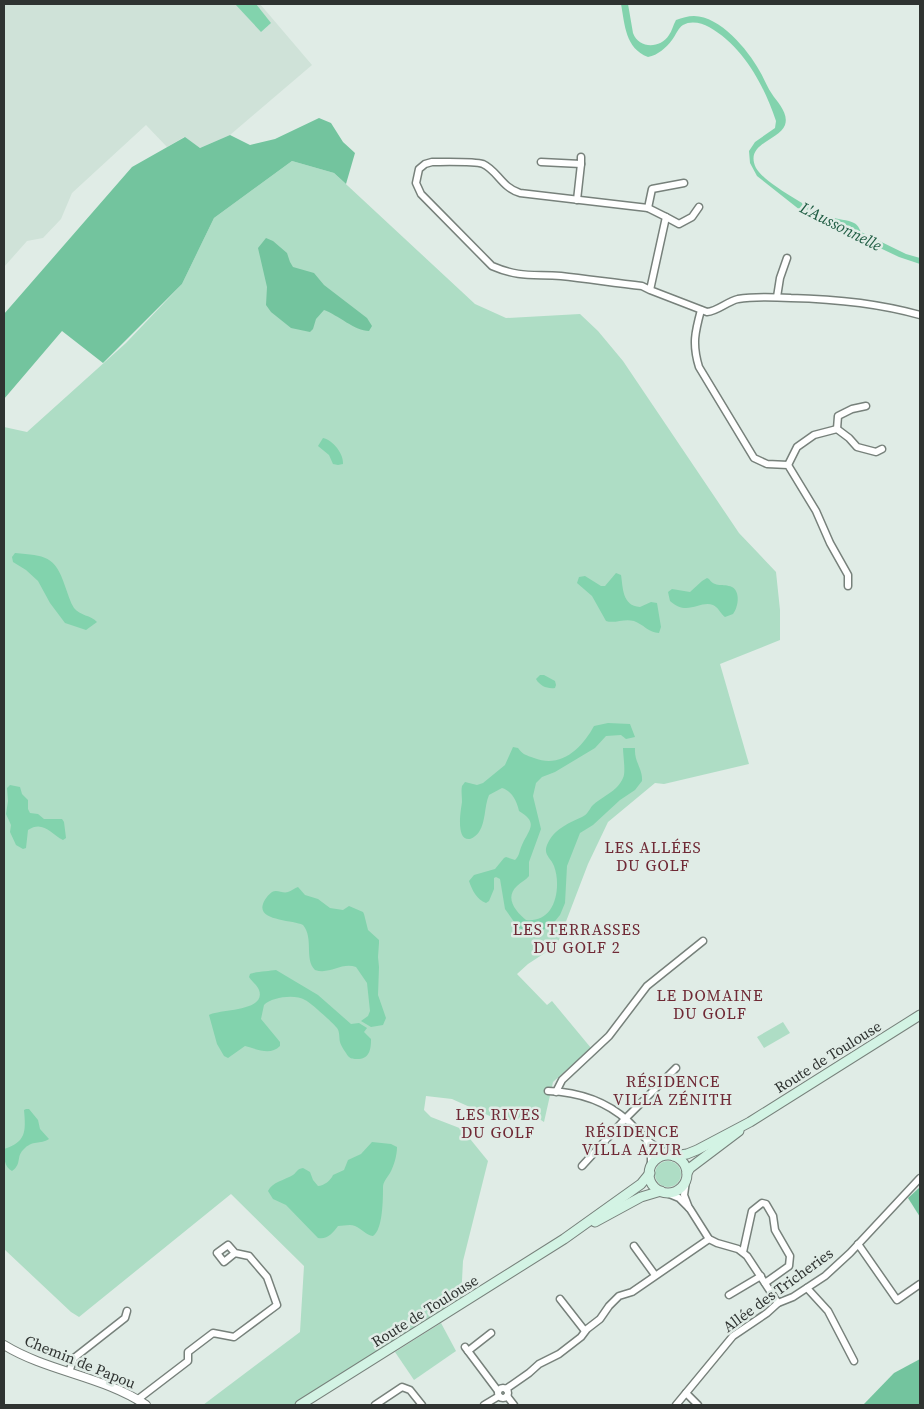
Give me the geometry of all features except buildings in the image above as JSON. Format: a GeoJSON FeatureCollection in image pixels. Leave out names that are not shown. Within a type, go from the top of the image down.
{"type":"FeatureCollection","features":[{"type":"Feature","properties":{"kind":"main road","name":"Route de Toulouse"},"geometry":{"type":"LineString","coordinates":[[672,1155],[697,1150],[750,1122],[920,1015]]}},
{"type":"Feature","properties":{"kind":"main road","name":"Route de Toulouse"},"geometry":{"type":"LineString","coordinates":[[686,1177],[690,1168],[750,1122]]}},
{"type":"Feature","properties":{"kind":"main road"},"geometry":{"type":"LineString","coordinates":[[672,1155],[684,1164],[686,1177],[676,1191],[664,1192],[654,1186],[650,1169],[661,1156],[672,1155]]}},
{"type":"Feature","properties":{"kind":"main road","name":"Route de Toulouse"},"geometry":{"type":"LineString","coordinates":[[300,1405],[564,1239],[642,1184],[650,1169]]}},
{"type":"Feature","properties":{"kind":"main road","name":"Route de Toulouse"},"geometry":{"type":"LineString","coordinates":[[564,1239],[641,1197],[664,1192]]}},
{"type":"Feature","properties":{"kind":"street"},"geometry":{"type":"LineString","coordinates":[[541,162],[581,160],[577,200]]}},
{"type":"Feature","properties":{"kind":"street"},"geometry":{"type":"LineString","coordinates":[[699,207],[692,217],[679,224],[648,208],[514,191],[482,164],[432,162],[425,164],[419,169],[416,182],[421,194],[429,203],[492,266],[507,272],[524,276],[559,276],[642,286],[706,312],[713,312],[737,299],[777,297],[839,299],[920,315]]}},
{"type":"Feature","properties":{"kind":"street"},"geometry":{"type":"LineString","coordinates":[[648,208],[652,189],[684,183]]}},
{"type":"Feature","properties":{"kind":"street"},"geometry":{"type":"LineString","coordinates":[[650,290],[666,217]]}},
{"type":"Feature","properties":{"kind":"street"},"geometry":{"type":"LineString","coordinates":[[777,297],[780,278],[787,258]]}},
{"type":"Feature","properties":{"kind":"street"},"geometry":{"type":"LineString","coordinates":[[701,310],[694,338],[695,354],[700,367],[754,458],[767,464],[788,466]]}},
{"type":"Feature","properties":{"kind":"street"},"geometry":{"type":"LineString","coordinates":[[837,429],[838,416],[852,409],[866,406]]}},
{"type":"Feature","properties":{"kind":"street"},"geometry":{"type":"LineString","coordinates":[[788,466],[797,447],[814,435],[837,429]]}},
{"type":"Feature","properties":{"kind":"street"},"geometry":{"type":"LineString","coordinates":[[837,429],[857,447],[876,452],[882,449]]}},
{"type":"Feature","properties":{"kind":"street"},"geometry":{"type":"LineString","coordinates":[[788,466],[816,511],[830,543],[848,575],[848,586]]}},
{"type":"Feature","properties":{"kind":"street"},"geometry":{"type":"LineString","coordinates":[[672,1155],[656,1148],[625,1119],[595,1099],[552,1092],[562,1080],[609,1036],[647,986],[703,941]]}},
{"type":"Feature","properties":{"kind":"street"},"geometry":{"type":"LineString","coordinates":[[582,1166],[625,1119],[676,1068]]}},
{"type":"Feature","properties":{"kind":"street"},"geometry":{"type":"LineString","coordinates":[[644,1137],[651,1153],[650,1169]]}},
{"type":"Feature","properties":{"kind":"street"},"geometry":{"type":"LineString","coordinates":[[686,1177],[684,1195],[690,1209],[709,1239],[743,1252],[778,1303]]}},
{"type":"Feature","properties":{"kind":"street","name":"Allée des Tricheries"},"geometry":{"type":"LineString","coordinates":[[676,1405],[733,1336],[767,1313],[778,1303],[793,1297],[825,1276],[920,1178]]}},
{"type":"Feature","properties":{"kind":"street"},"geometry":{"type":"LineString","coordinates":[[664,1192],[679,1198],[690,1209]]}},
{"type":"Feature","properties":{"kind":"street"},"geometry":{"type":"LineString","coordinates":[[729,1296],[789,1266],[790,1256],[774,1228],[773,1216],[766,1204],[762,1203],[752,1211],[743,1252]]}},
{"type":"Feature","properties":{"kind":"street"},"geometry":{"type":"LineString","coordinates":[[491,1333],[466,1349],[498,1393],[504,1398],[507,1392],[539,1364],[559,1354],[581,1337],[585,1331],[600,1319],[618,1296],[632,1292],[709,1239]]}},
{"type":"Feature","properties":{"kind":"street"},"geometry":{"type":"LineString","coordinates":[[858,1244],[897,1300],[920,1284]]}},
{"type":"Feature","properties":{"kind":"street"},"geometry":{"type":"LineString","coordinates":[[634,1246],[655,1275]]}},
{"type":"Feature","properties":{"kind":"street"},"geometry":{"type":"LineString","coordinates":[[137,1400],[188,1361],[188,1352],[213,1333],[234,1337],[277,1305],[267,1277],[249,1256],[234,1253]]}},
{"type":"Feature","properties":{"kind":"street"},"geometry":{"type":"LineString","coordinates":[[807,1288],[828,1311],[854,1361]]}},
{"type":"Feature","properties":{"kind":"street"},"geometry":{"type":"LineString","coordinates":[[560,1299],[585,1331]]}},
{"type":"Feature","properties":{"kind":"street"},"geometry":{"type":"LineString","coordinates":[[69,1372],[74,1358],[125,1318],[127,1311]]}},
{"type":"Feature","properties":{"kind":"street","name":"Chemin de Papou"},"geometry":{"type":"LineString","coordinates":[[4,1345],[35,1361],[122,1392],[146,1405]]}},
{"type":"Feature","properties":{"kind":"street"},"geometry":{"type":"LineString","coordinates":[[375,1405],[402,1387],[410,1390],[422,1405]]}},
{"type":"Feature","properties":{"kind":"street"},"geometry":{"type":"LineString","coordinates":[[507,1392],[514,1405]]}},
{"type":"Feature","properties":{"kind":"street"},"geometry":{"type":"LineString","coordinates":[[484,1405],[498,1393]]}},
{"type":"Feature","properties":{"kind":"street"},"geometry":{"type":"LineString","coordinates":[[686,1393],[698,1405]]}},
{"type":"Feature","properties":{"kind":"shaded area"},"geometry":{"type":"Polygon","coordinates":[[[4,4],[260,4],[312,65],[230,135],[200,148],[184,137],[167,147],[146,125],[72,193],[61,219],[43,238],[27,241],[4,267],[4,4]]]}},
{"type":"Feature","properties":{"kind":"shaded area"},"geometry":{"type":"Polygon","coordinates":[[[319,118],[331,123],[343,142],[355,153],[346,184],[334,173],[292,161],[214,218],[182,284],[103,363],[62,331],[4,399],[4,314],[132,167],[185,137],[200,148],[230,135],[250,145],[275,139],[319,118]]]}},
{"type":"Feature","properties":{"kind":"shaded area"},"geometry":{"type":"Polygon","coordinates":[[[292,161],[334,173],[475,304],[506,318],[580,314],[598,331],[623,361],[739,533],[776,572],[780,610],[780,640],[720,664],[749,764],[664,784],[655,783],[608,822],[588,864],[557,945],[528,964],[517,974],[547,1005],[552,1001],[591,1048],[553,1082],[544,1122],[535,1116],[504,1121],[452,1099],[426,1096],[424,1110],[431,1117],[462,1129],[488,1161],[463,1261],[461,1300],[294,1405],[203,1405],[300,1332],[304,1266],[231,1194],[79,1317],[71,1312],[4,1249],[4,427],[27,432],[126,343],[182,284],[214,218],[292,161]]]}},
{"type":"Feature","properties":{"kind":"shaded area"},"geometry":{"type":"Polygon","coordinates":[[[266,238],[273,241],[287,253],[293,267],[314,273],[324,285],[367,318],[372,326],[369,331],[352,326],[324,310],[316,319],[310,332],[291,328],[271,312],[266,305],[267,287],[258,248],[266,238]]]}},
{"type":"Feature","properties":{"kind":"shaded area"},"geometry":{"type":"Polygon","coordinates":[[[783,1022],[790,1033],[764,1048],[757,1037],[783,1022]]]}},
{"type":"Feature","properties":{"kind":"shaded area"},"geometry":{"type":"Polygon","coordinates":[[[668,1161],[677,1165],[681,1174],[677,1183],[668,1187],[659,1183],[655,1174],[659,1165],[668,1161]]]}},
{"type":"Feature","properties":{"kind":"shaded area"},"geometry":{"type":"Polygon","coordinates":[[[920,1187],[920,1217],[908,1198],[920,1187]]]}},
{"type":"Feature","properties":{"kind":"shaded area"},"geometry":{"type":"Polygon","coordinates":[[[441,1323],[456,1351],[414,1380],[395,1352],[441,1323]]]}},
{"type":"Feature","properties":{"kind":"shaded area"},"geometry":{"type":"Polygon","coordinates":[[[920,1359],[920,1405],[863,1405],[894,1373],[920,1359]]]}},
{"type":"Feature","properties":{"kind":"water"},"geometry":{"type":"Polygon","coordinates":[[[235,4],[256,4],[271,23],[261,32],[235,4]]]}},
{"type":"Feature","properties":{"kind":"water","name":"L'Aussonnelle"},"geometry":{"type":"Polygon","coordinates":[[[621,4],[628,4],[633,33],[640,42],[645,44],[655,45],[665,40],[676,20],[685,17],[704,18],[723,28],[748,53],[785,116],[786,121],[782,130],[758,148],[755,153],[756,168],[761,174],[778,188],[829,217],[852,222],[861,232],[906,254],[920,258],[920,264],[899,257],[800,210],[757,176],[750,163],[749,151],[755,142],[775,128],[776,121],[765,94],[751,68],[721,35],[703,24],[686,23],[664,48],[655,55],[648,57],[640,53],[630,42],[625,28],[621,4]]]}},
{"type":"Feature","properties":{"kind":"water"},"geometry":{"type":"Polygon","coordinates":[[[323,438],[327,439],[337,448],[342,456],[343,464],[333,464],[329,455],[318,446],[323,438]]]}},
{"type":"Feature","properties":{"kind":"water"},"geometry":{"type":"Polygon","coordinates":[[[15,553],[34,555],[48,559],[53,563],[61,576],[74,608],[79,613],[97,622],[86,630],[65,623],[50,603],[38,581],[13,562],[12,557],[15,553]]]}},
{"type":"Feature","properties":{"kind":"water"},"geometry":{"type":"Polygon","coordinates":[[[616,573],[621,575],[624,595],[634,606],[640,607],[651,602],[657,603],[661,627],[659,633],[652,632],[634,621],[606,621],[592,596],[577,583],[579,577],[585,576],[601,586],[605,586],[616,573]]]}},
{"type":"Feature","properties":{"kind":"water"},"geometry":{"type":"Polygon","coordinates":[[[707,578],[711,582],[735,589],[738,600],[733,614],[725,617],[713,605],[682,608],[670,601],[668,592],[672,589],[690,592],[707,578]]]}},
{"type":"Feature","properties":{"kind":"water"},"geometry":{"type":"Polygon","coordinates":[[[540,675],[555,681],[555,688],[549,688],[540,684],[536,679],[540,675]]]}},
{"type":"Feature","properties":{"kind":"water"},"geometry":{"type":"Polygon","coordinates":[[[608,723],[630,724],[635,737],[626,739],[621,735],[606,736],[595,748],[555,772],[542,777],[536,783],[533,796],[541,829],[529,862],[529,876],[513,891],[511,900],[515,909],[526,920],[533,920],[548,913],[555,900],[557,877],[554,866],[546,851],[550,839],[562,828],[585,815],[596,802],[617,787],[623,778],[624,772],[623,748],[635,748],[642,781],[635,790],[620,800],[593,825],[580,833],[567,866],[565,903],[560,915],[551,926],[543,930],[525,932],[517,926],[505,909],[500,879],[494,878],[494,889],[489,901],[486,903],[475,894],[469,881],[474,875],[495,869],[506,857],[515,860],[531,823],[519,811],[511,794],[502,788],[489,795],[483,823],[479,832],[471,839],[465,838],[462,835],[460,824],[462,786],[465,782],[477,785],[483,783],[505,765],[513,747],[518,748],[527,755],[544,761],[562,759],[577,749],[594,726],[608,723]]]}},
{"type":"Feature","properties":{"kind":"water"},"geometry":{"type":"Polygon","coordinates":[[[10,785],[20,787],[22,794],[28,800],[30,813],[38,814],[44,819],[62,819],[66,838],[63,840],[47,829],[38,826],[28,830],[26,848],[23,849],[16,845],[10,832],[11,825],[6,814],[7,788],[10,785]]]}},
{"type":"Feature","properties":{"kind":"water"},"geometry":{"type":"Polygon","coordinates":[[[298,887],[305,895],[318,899],[330,908],[343,910],[349,906],[363,912],[368,930],[379,940],[378,995],[386,1018],[383,1025],[371,1027],[361,1021],[368,1016],[370,1011],[367,983],[356,967],[345,966],[326,971],[315,970],[310,960],[308,936],[303,925],[265,914],[263,904],[272,892],[289,892],[298,887]]]}},
{"type":"Feature","properties":{"kind":"water"},"geometry":{"type":"Polygon","coordinates":[[[276,970],[318,995],[351,1024],[359,1023],[367,1028],[364,1032],[371,1039],[368,1054],[360,1059],[350,1058],[341,1045],[337,1028],[308,1002],[301,998],[290,997],[278,998],[264,1005],[261,1019],[280,1042],[280,1046],[272,1051],[268,1051],[245,1046],[228,1058],[224,1056],[217,1044],[209,1015],[240,1009],[256,1002],[260,997],[259,990],[249,977],[250,974],[276,970]]]}},
{"type":"Feature","properties":{"kind":"water"},"geometry":{"type":"Polygon","coordinates":[[[29,1109],[38,1120],[40,1129],[49,1139],[33,1143],[27,1147],[21,1153],[17,1166],[12,1171],[6,1164],[4,1149],[21,1139],[25,1124],[24,1110],[29,1109]]]}},
{"type":"Feature","properties":{"kind":"water"},"geometry":{"type":"Polygon","coordinates":[[[372,1142],[391,1144],[397,1147],[393,1167],[383,1185],[381,1221],[373,1236],[355,1226],[349,1225],[338,1226],[327,1237],[318,1238],[286,1205],[273,1199],[268,1191],[276,1183],[303,1168],[310,1172],[318,1186],[323,1185],[333,1175],[344,1170],[348,1160],[361,1154],[372,1142]]]}},
{"type":"Feature","properties":{"kind":"district","name":"LES ALLÉES DU GOLF"},"geometry":{"type":"Point","coordinates":[653,856]}},
{"type":"Feature","properties":{"kind":"district","name":"LES TERRASSES DU GOLF 2"},"geometry":{"type":"Point","coordinates":[577,938]}},
{"type":"Feature","properties":{"kind":"district","name":"LE DOMAINE DU GOLF"},"geometry":{"type":"Point","coordinates":[710,1004]}},
{"type":"Feature","properties":{"kind":"district","name":"RÉSIDENCE VILLA ZÉNITH"},"geometry":{"type":"Point","coordinates":[673,1090]}},
{"type":"Feature","properties":{"kind":"district","name":"LES RIVES DU GOLF"},"geometry":{"type":"Point","coordinates":[498,1123]}},
{"type":"Feature","properties":{"kind":"district","name":"RÉSIDENCE VILLA AZUR"},"geometry":{"type":"Point","coordinates":[632,1140]}}]}
